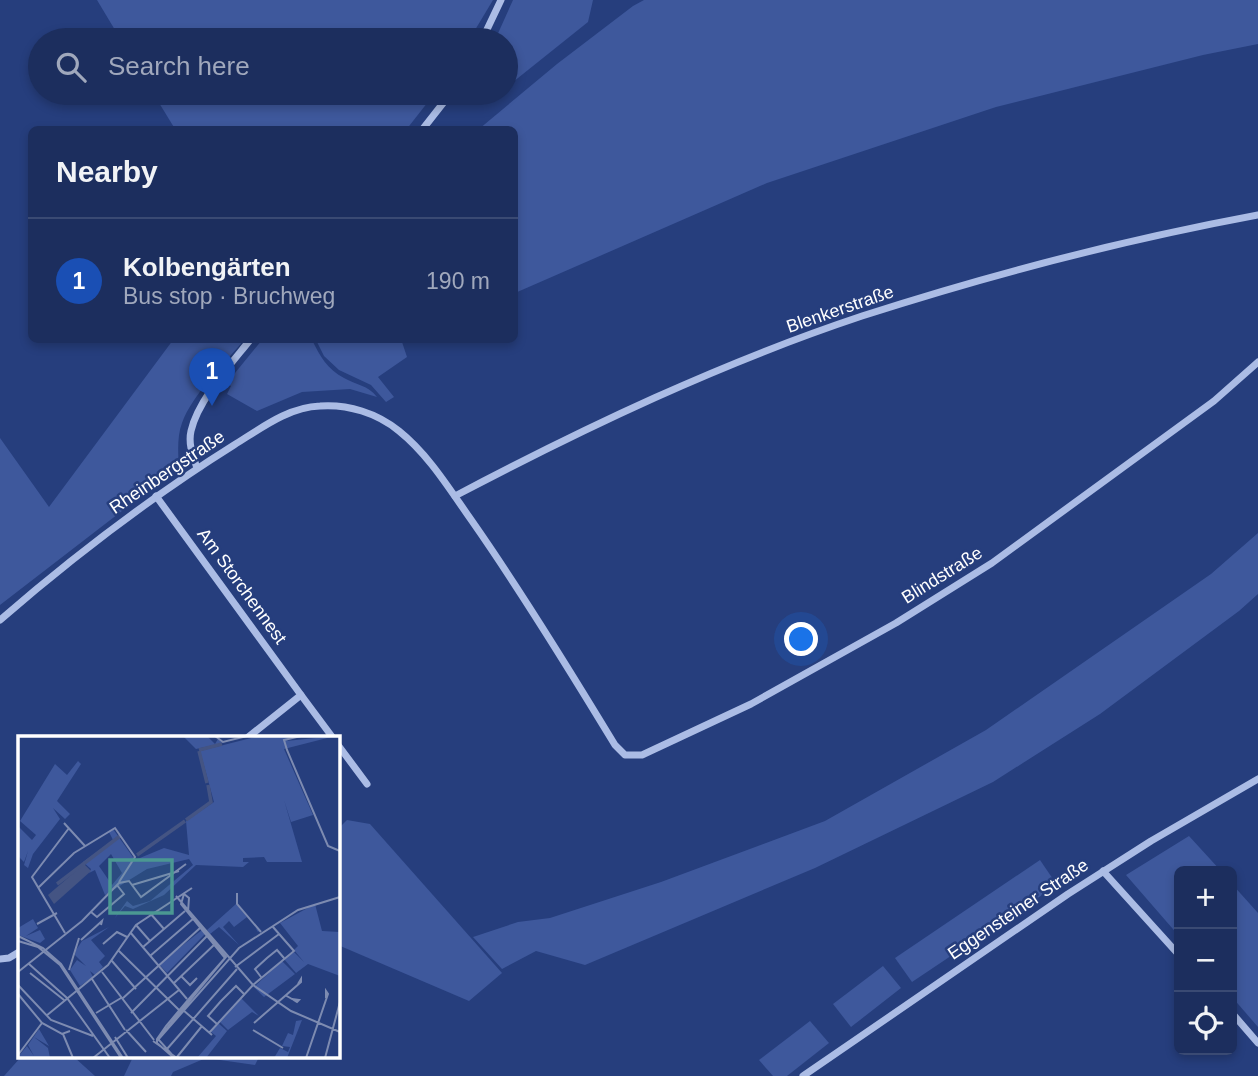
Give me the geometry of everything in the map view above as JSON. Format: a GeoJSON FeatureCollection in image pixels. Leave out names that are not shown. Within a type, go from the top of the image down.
{"type":"FeatureCollection","features":[{"type":"Feature","properties":{"kind":"street"},"geometry":{"type":"LineString","coordinates":[[488,28],[501,0]]}},
{"type":"Feature","properties":{"kind":"street"},"geometry":{"type":"LineString","coordinates":[[425,126],[442,105]]}},
{"type":"Feature","properties":{"kind":"street","name":"Blenkerstraße"},"geometry":{"type":"LineString","coordinates":[[455,496],[622,412],[769,351],[861,317],[1067,257],[1258,215]]}},
{"type":"Feature","properties":{"kind":"street"},"geometry":{"type":"LineString","coordinates":[[197,468],[191,450],[191,432],[202,407],[248,343]]}},
{"type":"Feature","properties":{"kind":"street","name":"Blindstraße"},"geometry":{"type":"LineString","coordinates":[[455,496],[519,590],[615,746],[625,755],[642,755],[751,704],[896,623],[992,562],[1214,401],[1258,362]]}},
{"type":"Feature","properties":{"kind":"street","name":"Rheinbergstraße"},"geometry":{"type":"LineString","coordinates":[[0,620],[64,566],[156,496],[197,468],[298,409],[321,405],[337,406],[374,415],[397,429],[417,447],[455,496]]}},
{"type":"Feature","properties":{"kind":"street","name":"Am Storchennest"},"geometry":{"type":"LineString","coordinates":[[156,496],[332,736]]}},
{"type":"Feature","properties":{"kind":"street"},"geometry":{"type":"LineString","coordinates":[[250,736],[301,695]]}},
{"type":"Feature","properties":{"kind":"street"},"geometry":{"type":"LineString","coordinates":[[340,748],[367,784]]}},
{"type":"Feature","properties":{"kind":"street","name":"Eggensteiner Straße"},"geometry":{"type":"LineString","coordinates":[[803,1076],[1103,871],[1258,779]]}},
{"type":"Feature","properties":{"kind":"street"},"geometry":{"type":"LineString","coordinates":[[1103,871],[1174,949]]}},
{"type":"Feature","properties":{"kind":"street"},"geometry":{"type":"LineString","coordinates":[[0,959],[9,958],[18,952]]}},
{"type":"Feature","properties":{"kind":"street"},"geometry":{"type":"LineString","coordinates":[[1237,1019],[1258,1043]]}},
{"type":"Feature","properties":{"kind":"street"},"geometry":{"type":"LineString","coordinates":[[812,1069],[818,1076]]}},
{"type":"Feature","properties":{"kind":"shaded area"},"geometry":{"type":"Polygon","coordinates":[[[97,0],[493,0],[476,28],[114,28],[97,0]]]}},
{"type":"Feature","properties":{"kind":"shaded area"},"geometry":{"type":"Polygon","coordinates":[[[513,0],[593,0],[588,22],[518,78],[518,28],[500,28],[513,0]]]}},
{"type":"Feature","properties":{"kind":"shaded area"},"geometry":{"type":"Polygon","coordinates":[[[644,0],[1258,0],[1258,44],[1203,55],[996,107],[767,183],[518,292],[518,126],[483,126],[508,105],[518,105],[518,96],[644,0]]]}},
{"type":"Feature","properties":{"kind":"shaded area"},"geometry":{"type":"Polygon","coordinates":[[[160,105],[426,105],[409,126],[173,126],[160,105]]]}},
{"type":"Feature","properties":{"kind":"shaded area"},"geometry":{"type":"Polygon","coordinates":[[[171,343],[241,343],[201,390],[187,412],[179,434],[179,467],[0,605],[0,438],[49,507],[171,343]]]}},
{"type":"Feature","properties":{"kind":"shaded area"},"geometry":{"type":"Polygon","coordinates":[[[260,343],[314,343],[333,371],[366,388],[377,397],[350,389],[302,392],[257,411],[227,394],[231,386],[226,384],[260,343]]]}},
{"type":"Feature","properties":{"kind":"shaded area"},"geometry":{"type":"Polygon","coordinates":[[[318,343],[402,343],[407,357],[378,377],[394,397],[386,402],[371,385],[339,370],[324,356],[318,343]]]}},
{"type":"Feature","properties":{"kind":"shaded area"},"geometry":{"type":"Polygon","coordinates":[[[1258,533],[1258,594],[1100,714],[993,782],[815,868],[585,965],[536,951],[502,969],[473,937],[518,922],[550,918],[661,882],[825,821],[986,730],[1211,574],[1258,533]]]}},
{"type":"Feature","properties":{"kind":"shaded area"},"geometry":{"type":"Polygon","coordinates":[[[347,820],[370,824],[502,973],[469,1001],[340,946],[340,827],[347,820]]]}},
{"type":"Feature","properties":{"kind":"shaded area"},"geometry":{"type":"Polygon","coordinates":[[[1189,836],[1216,866],[1174,866],[1174,930],[1126,875],[1189,836]]]}},
{"type":"Feature","properties":{"kind":"shaded area"},"geometry":{"type":"Polygon","coordinates":[[[1040,860],[1057,885],[912,982],[895,958],[1040,860]]]}},
{"type":"Feature","properties":{"kind":"shaded area"},"geometry":{"type":"Polygon","coordinates":[[[1237,890],[1258,913],[1258,1027],[1237,1003],[1237,890]]]}},
{"type":"Feature","properties":{"kind":"shaded area"},"geometry":{"type":"Polygon","coordinates":[[[883,966],[901,988],[851,1027],[833,1004],[883,966]]]}},
{"type":"Feature","properties":{"kind":"shaded area"},"geometry":{"type":"Polygon","coordinates":[[[810,1021],[829,1043],[787,1076],[773,1076],[759,1060],[810,1021]]]}},
{"type":"Feature","properties":{"kind":"shaded area"},"geometry":{"type":"Polygon","coordinates":[[[20,1058],[75,1058],[95,1076],[4,1076],[20,1058]]]}},
{"type":"Feature","properties":{"kind":"shaded area"},"geometry":{"type":"Polygon","coordinates":[[[133,1058],[206,1058],[173,1072],[171,1076],[124,1076],[133,1058]]]}},
{"type":"Feature","properties":{"kind":"shaded area"},"geometry":{"type":"Polygon","coordinates":[[[206,1058],[258,1058],[255,1065],[206,1058]]]}},
{"type":"Feature","properties":{"kind":"place","name":"Kolbengärten"},"geometry":{"type":"Point","coordinates":[212,406]}}]}
